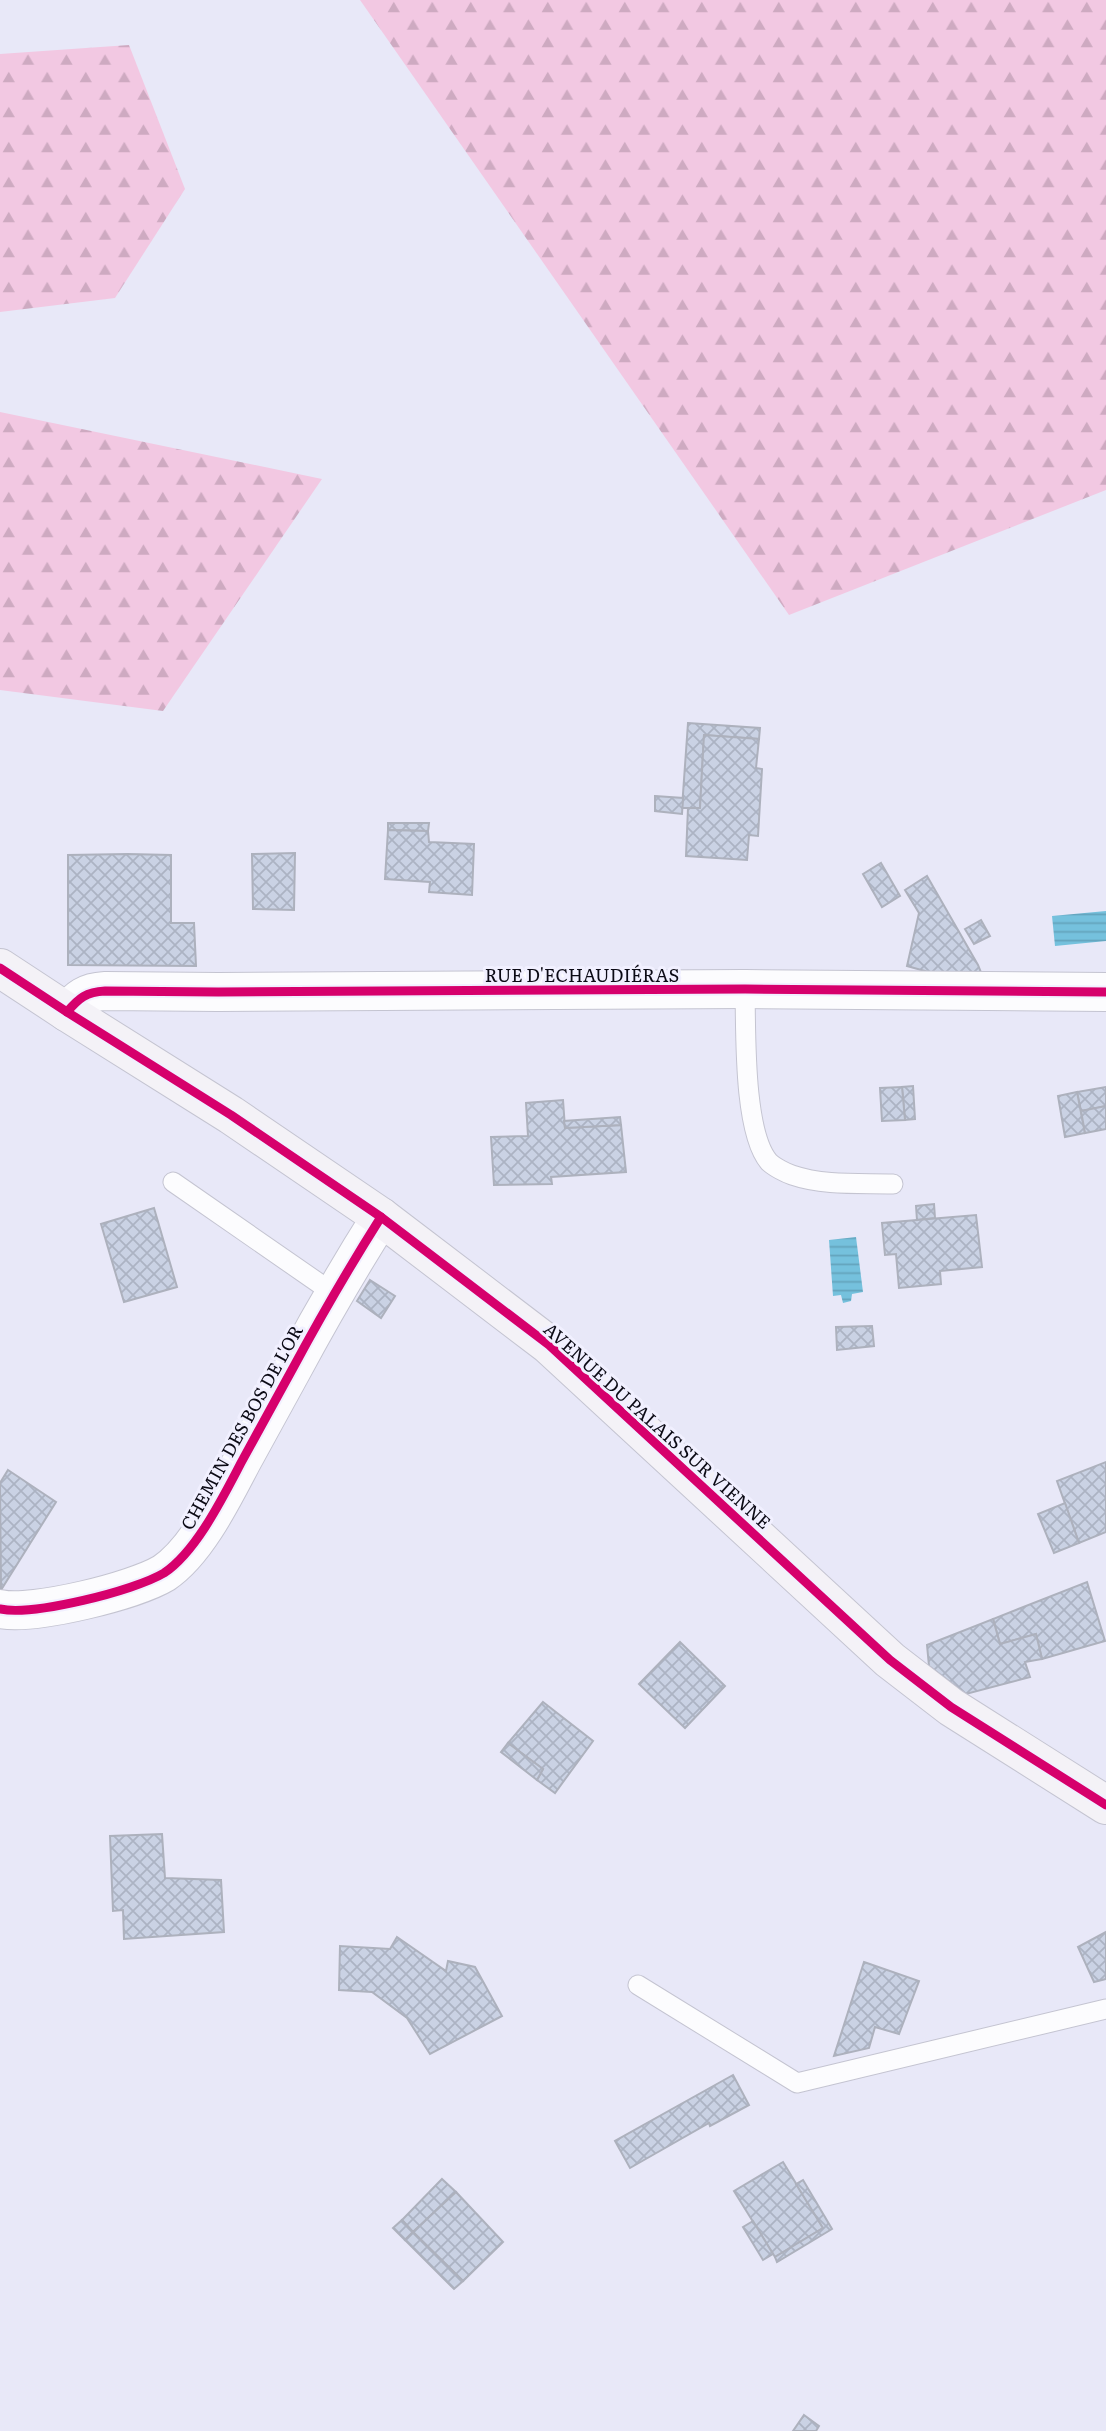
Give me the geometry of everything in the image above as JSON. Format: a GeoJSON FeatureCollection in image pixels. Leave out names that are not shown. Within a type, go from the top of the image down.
{"type":"FeatureCollection","features":[{"type":"Feature","properties":{"kind":"main road","name":"AVENUE DU PALAIS SUR VIENNE"},"geometry":{"type":"LineString","coordinates":[[0,968],[231,1115],[382,1217],[549,1345],[890,1660],[950,1707],[1106,1805]]}},
{"type":"Feature","properties":{"kind":"street","name":"RUE D'ECHAUDIÉRAS"},"geometry":{"type":"LineString","coordinates":[[67,1012],[81,996],[106,991],[744,989],[1106,992]]}},
{"type":"Feature","properties":{"kind":"street","name":"CHEMIN DES BOS DE L'OR"},"geometry":{"type":"LineString","coordinates":[[4,1611],[54,1606],[127,1589],[165,1572],[191,1546],[215,1511],[333,1293],[382,1217]]}},
{"type":"Feature","properties":{"kind":"lane"},"geometry":{"type":"LineString","coordinates":[[744,989],[748,1099],[757,1136],[769,1161],[791,1175],[826,1183],[893,1184]]}},
{"type":"Feature","properties":{"kind":"lane"},"geometry":{"type":"LineString","coordinates":[[173,1182],[333,1293]]}},
{"type":"Feature","properties":{"kind":"lane"},"geometry":{"type":"LineString","coordinates":[[638,1985],[797,2083],[1106,2009]]}},
{"type":"Feature","properties":{"kind":"green space"},"geometry":{"type":"Polygon","coordinates":[[[360,0],[1106,0],[1106,490],[789,615],[360,0]]]}},
{"type":"Feature","properties":{"kind":"green space"},"geometry":{"type":"Polygon","coordinates":[[[129,45],[185,189],[115,298],[0,312],[0,54],[129,45]]]}},
{"type":"Feature","properties":{"kind":"green space"},"geometry":{"type":"Polygon","coordinates":[[[0,412],[322,479],[163,711],[0,690],[0,412]]]}},
{"type":"Feature","properties":{"kind":"water"},"geometry":{"type":"Polygon","coordinates":[[[1106,911],[1106,941],[1055,946],[1052,916],[1106,911]]]}},
{"type":"Feature","properties":{"kind":"water"},"geometry":{"type":"Polygon","coordinates":[[[856,1237],[863,1292],[852,1294],[851,1301],[843,1303],[841,1295],[833,1296],[829,1240],[856,1237]]]}},
{"type":"Feature","properties":{"kind":"building"},"geometry":{"type":"Polygon","coordinates":[[[688,723],[760,728],[759,739],[704,735],[700,808],[682,808],[688,723]]]}},
{"type":"Feature","properties":{"kind":"building"},"geometry":{"type":"Polygon","coordinates":[[[704,735],[759,739],[756,768],[762,769],[758,836],[749,835],[747,860],[686,856],[688,808],[700,808],[704,735]]]}},
{"type":"Feature","properties":{"kind":"building"},"geometry":{"type":"Polygon","coordinates":[[[655,796],[683,798],[682,814],[655,811],[655,796]]]}},
{"type":"Feature","properties":{"kind":"building"},"geometry":{"type":"Polygon","coordinates":[[[388,823],[429,823],[428,831],[388,830],[388,823]]]}},
{"type":"Feature","properties":{"kind":"building"},"geometry":{"type":"Polygon","coordinates":[[[388,830],[428,831],[429,842],[474,844],[472,895],[429,892],[430,882],[385,879],[388,830]]]}},
{"type":"Feature","properties":{"kind":"building"},"geometry":{"type":"Polygon","coordinates":[[[295,853],[294,910],[253,909],[252,854],[295,853]]]}},
{"type":"Feature","properties":{"kind":"building"},"geometry":{"type":"Polygon","coordinates":[[[68,855],[171,855],[171,923],[194,923],[196,966],[68,965],[68,855]]]}},
{"type":"Feature","properties":{"kind":"building"},"geometry":{"type":"Polygon","coordinates":[[[881,863],[900,896],[882,907],[863,874],[881,863]]]}},
{"type":"Feature","properties":{"kind":"building"},"geometry":{"type":"Polygon","coordinates":[[[927,876],[982,975],[932,973],[907,966],[919,913],[905,890],[927,876]]]}},
{"type":"Feature","properties":{"kind":"building"},"geometry":{"type":"Polygon","coordinates":[[[981,920],[990,936],[974,944],[965,929],[981,920]]]}},
{"type":"Feature","properties":{"kind":"building"},"geometry":{"type":"Polygon","coordinates":[[[913,1086],[915,1119],[905,1120],[902,1087],[913,1086]]]}},
{"type":"Feature","properties":{"kind":"building"},"geometry":{"type":"Polygon","coordinates":[[[902,1087],[905,1120],[882,1121],[880,1088],[902,1087]]]}},
{"type":"Feature","properties":{"kind":"building"},"geometry":{"type":"Polygon","coordinates":[[[1106,1087],[1106,1106],[1081,1111],[1077,1092],[1106,1087]]]}},
{"type":"Feature","properties":{"kind":"building"},"geometry":{"type":"Polygon","coordinates":[[[1077,1092],[1085,1133],[1065,1137],[1058,1096],[1077,1092]]]}},
{"type":"Feature","properties":{"kind":"building"},"geometry":{"type":"Polygon","coordinates":[[[563,1100],[565,1128],[621,1125],[626,1172],[551,1177],[552,1184],[494,1185],[491,1137],[528,1136],[526,1103],[563,1100]]]}},
{"type":"Feature","properties":{"kind":"building"},"geometry":{"type":"Polygon","coordinates":[[[1106,1106],[1106,1129],[1085,1133],[1081,1111],[1106,1106]]]}},
{"type":"Feature","properties":{"kind":"building"},"geometry":{"type":"Polygon","coordinates":[[[620,1117],[621,1125],[565,1128],[564,1121],[620,1117]]]}},
{"type":"Feature","properties":{"kind":"building"},"geometry":{"type":"Polygon","coordinates":[[[934,1204],[935,1218],[917,1220],[916,1206],[934,1204]]]}},
{"type":"Feature","properties":{"kind":"building"},"geometry":{"type":"Polygon","coordinates":[[[154,1208],[177,1287],[124,1302],[101,1224],[154,1208]]]}},
{"type":"Feature","properties":{"kind":"building"},"geometry":{"type":"Polygon","coordinates":[[[976,1215],[982,1267],[940,1271],[941,1284],[899,1288],[896,1254],[885,1255],[882,1223],[976,1215]]]}},
{"type":"Feature","properties":{"kind":"building"},"geometry":{"type":"Polygon","coordinates":[[[370,1280],[395,1296],[381,1318],[357,1301],[370,1280]]]}},
{"type":"Feature","properties":{"kind":"building"},"geometry":{"type":"Polygon","coordinates":[[[872,1326],[874,1346],[837,1350],[836,1327],[872,1326]]]}},
{"type":"Feature","properties":{"kind":"building"},"geometry":{"type":"Polygon","coordinates":[[[1106,1462],[1106,1532],[1079,1543],[1057,1481],[1106,1462]]]}},
{"type":"Feature","properties":{"kind":"building"},"geometry":{"type":"Polygon","coordinates":[[[8,1470],[56,1502],[1,1590],[0,1483],[8,1470]]]}},
{"type":"Feature","properties":{"kind":"building"},"geometry":{"type":"Polygon","coordinates":[[[1065,1503],[1079,1543],[1054,1553],[1038,1514],[1065,1503]]]}},
{"type":"Feature","properties":{"kind":"building"},"geometry":{"type":"Polygon","coordinates":[[[1087,1582],[1105,1641],[1042,1659],[1036,1634],[1000,1644],[993,1619],[1087,1582]]]}},
{"type":"Feature","properties":{"kind":"building"},"geometry":{"type":"Polygon","coordinates":[[[993,1619],[1000,1644],[1036,1634],[1042,1659],[1025,1662],[1030,1677],[966,1694],[929,1666],[927,1645],[993,1619]]]}},
{"type":"Feature","properties":{"kind":"building"},"geometry":{"type":"Polygon","coordinates":[[[680,1642],[725,1686],[685,1728],[639,1684],[680,1642]]]}},
{"type":"Feature","properties":{"kind":"building"},"geometry":{"type":"Polygon","coordinates":[[[543,1702],[593,1741],[555,1793],[537,1780],[543,1769],[508,1743],[543,1702]]]}},
{"type":"Feature","properties":{"kind":"building"},"geometry":{"type":"Polygon","coordinates":[[[508,1743],[543,1769],[537,1780],[501,1752],[508,1743]]]}},
{"type":"Feature","properties":{"kind":"building"},"geometry":{"type":"Polygon","coordinates":[[[162,1834],[165,1878],[221,1880],[224,1932],[124,1939],[123,1910],[113,1911],[110,1836],[162,1834]]]}},
{"type":"Feature","properties":{"kind":"building"},"geometry":{"type":"Polygon","coordinates":[[[1106,1932],[1106,1979],[1094,1982],[1078,1947],[1106,1932]]]}},
{"type":"Feature","properties":{"kind":"building"},"geometry":{"type":"Polygon","coordinates":[[[397,1937],[446,1971],[448,1961],[475,1967],[502,2016],[430,2054],[407,2018],[372,1992],[339,1990],[340,1946],[390,1949],[397,1937]]]}},
{"type":"Feature","properties":{"kind":"building"},"geometry":{"type":"Polygon","coordinates":[[[864,1962],[919,1981],[899,2034],[875,2027],[869,2048],[834,2056],[864,1962]]]}},
{"type":"Feature","properties":{"kind":"building"},"geometry":{"type":"Polygon","coordinates":[[[733,2075],[749,2105],[710,2126],[709,2123],[630,2168],[615,2141],[733,2075]]]}},
{"type":"Feature","properties":{"kind":"building"},"geometry":{"type":"Polygon","coordinates":[[[783,2162],[823,2228],[775,2257],[734,2191],[783,2162]]]}},
{"type":"Feature","properties":{"kind":"building"},"geometry":{"type":"Polygon","coordinates":[[[442,2179],[456,2192],[413,2232],[402,2220],[442,2179]]]}},
{"type":"Feature","properties":{"kind":"building"},"geometry":{"type":"Polygon","coordinates":[[[803,2180],[832,2229],[777,2262],[775,2257],[823,2228],[796,2184],[803,2180]]]}},
{"type":"Feature","properties":{"kind":"building"},"geometry":{"type":"Polygon","coordinates":[[[456,2192],[503,2242],[463,2281],[413,2232],[456,2192]]]}},
{"type":"Feature","properties":{"kind":"building"},"geometry":{"type":"Polygon","coordinates":[[[402,2220],[413,2232],[405,2240],[393,2228],[402,2220]]]}},
{"type":"Feature","properties":{"kind":"building"},"geometry":{"type":"Polygon","coordinates":[[[753,2221],[773,2254],[763,2260],[743,2227],[753,2221]]]}},
{"type":"Feature","properties":{"kind":"building"},"geometry":{"type":"Polygon","coordinates":[[[413,2232],[463,2281],[454,2289],[405,2240],[413,2232]]]}},
{"type":"Feature","properties":{"kind":"building"},"geometry":{"type":"Polygon","coordinates":[[[804,2415],[819,2426],[816,2431],[793,2431],[804,2415]]]}},
{"type":"Feature","properties":{"kind":"cycle path"},"geometry":{"type":"LineString","coordinates":[[0,968],[231,1115],[381,1217],[549,1345],[890,1660],[951,1707],[1106,1805]]}},
{"type":"Feature","properties":{"kind":"cycle path"},"geometry":{"type":"LineString","coordinates":[[67,1012],[83,997],[105,991],[745,989],[1106,992]]}},
{"type":"Feature","properties":{"kind":"cycle path"},"geometry":{"type":"LineString","coordinates":[[0,1609],[35,1609],[108,1594],[164,1573],[188,1551],[218,1506],[314,1329],[381,1217]]}}]}
